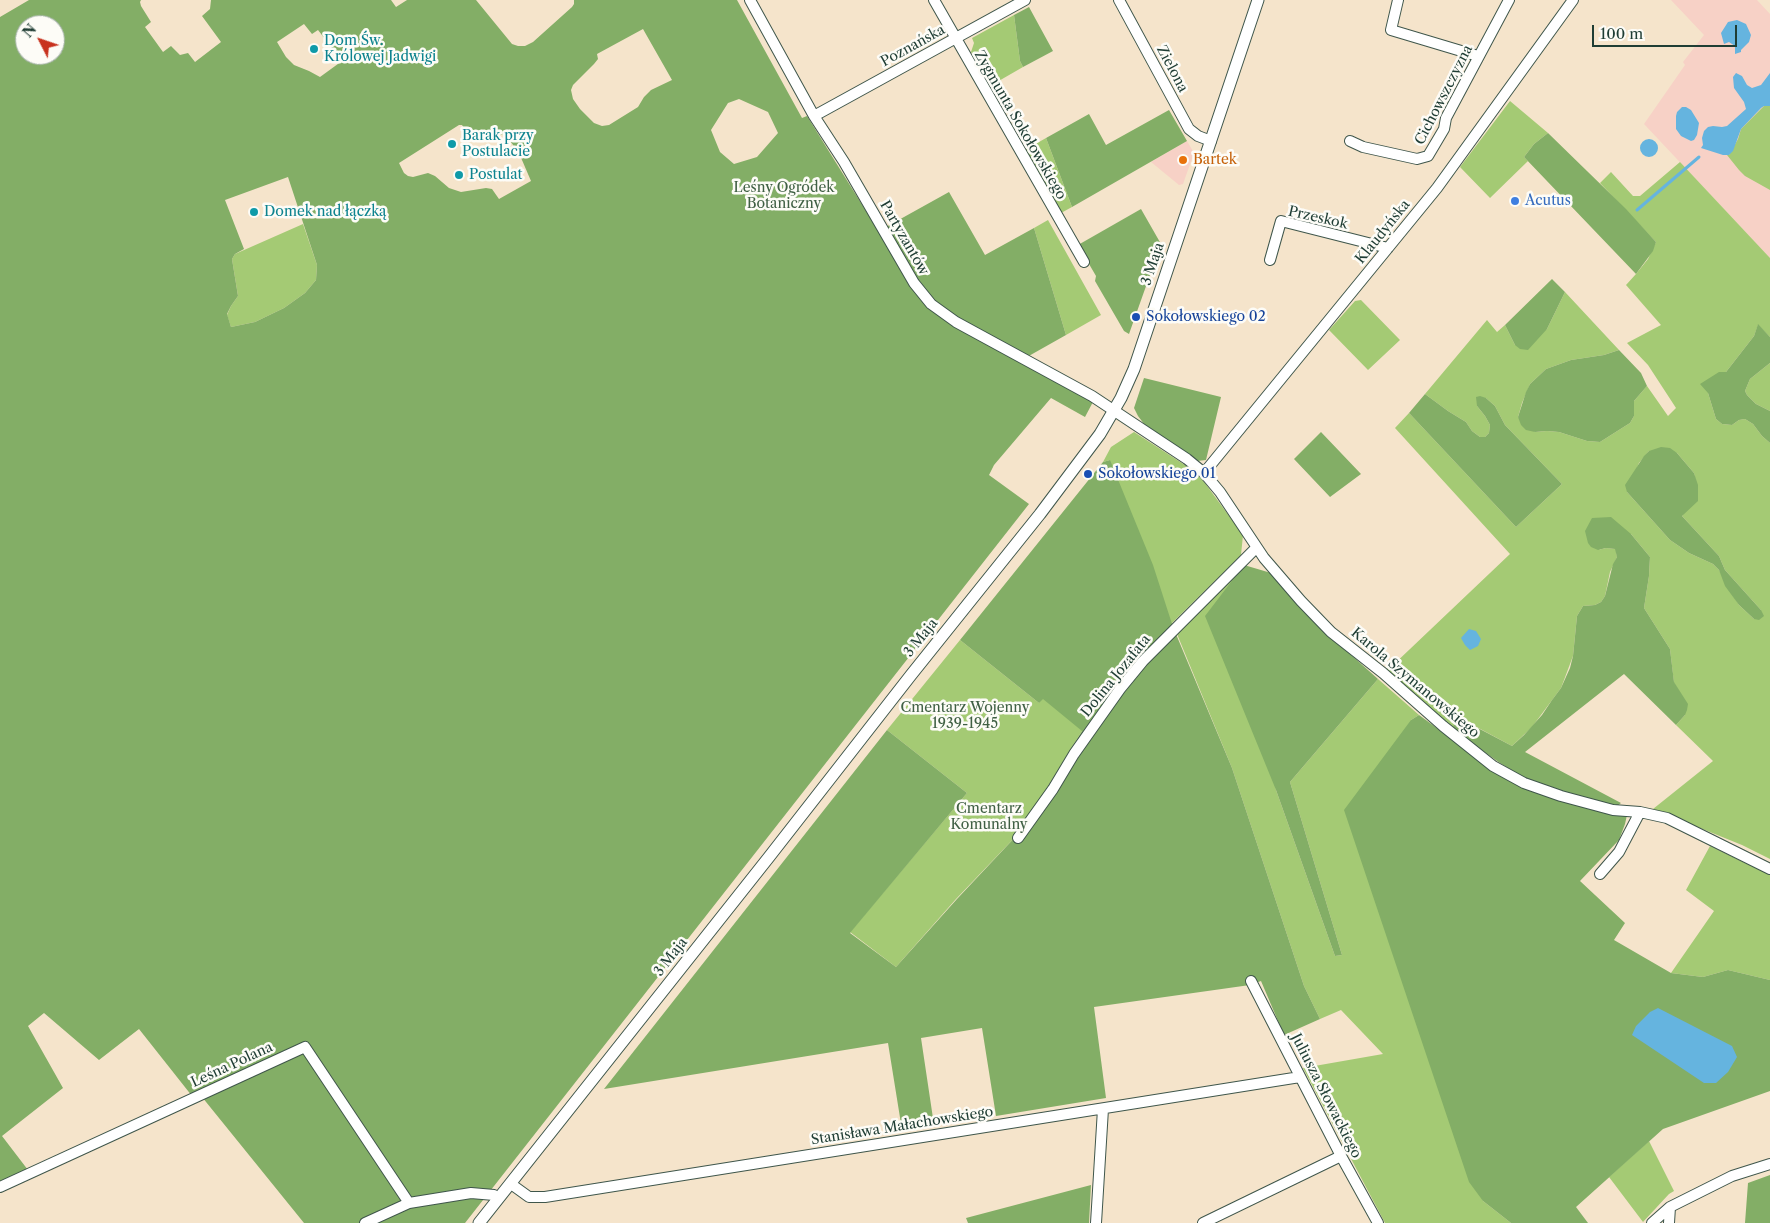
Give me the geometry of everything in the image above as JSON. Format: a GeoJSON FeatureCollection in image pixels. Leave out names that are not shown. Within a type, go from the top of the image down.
{"type":"FeatureCollection","features":[{"type":"Feature","properties":{"kind":"street","name":"Partyzantów"},"geometry":{"type":"LineString","coordinates":[[750,0],[814,116],[844,162],[914,283],[930,304],[956,322],[1078,388],[1114,410]]}},
{"type":"Feature","properties":{"kind":"street","name":"Zygmunta Sokołowskiego"},"geometry":{"type":"LineString","coordinates":[[934,0],[1084,262]]}},
{"type":"Feature","properties":{"kind":"street","name":"Poznańska"},"geometry":{"type":"LineString","coordinates":[[814,116],[1025,0]]}},
{"type":"Feature","properties":{"kind":"street","name":"Zielona"},"geometry":{"type":"LineString","coordinates":[[1119,0],[1189,130],[1211,141]]}},
{"type":"Feature","properties":{"kind":"street","name":"3 Maja"},"geometry":{"type":"LineString","coordinates":[[479,1223],[1040,514],[1098,437],[1122,398],[1137,361],[1258,0]]}},
{"type":"Feature","properties":{"kind":"street"},"geometry":{"type":"LineString","coordinates":[[1398,0],[1391,30],[1478,56]]}},
{"type":"Feature","properties":{"kind":"street","name":"Cichowszczyzna"},"geometry":{"type":"LineString","coordinates":[[1350,142],[1363,147],[1417,159],[1428,156],[1444,128],[1446,118],[1478,56],[1509,0]]}},
{"type":"Feature","properties":{"kind":"street","name":"Klaudyńska"},"geometry":{"type":"LineString","coordinates":[[1204,473],[1437,188],[1573,0]]}},
{"type":"Feature","properties":{"kind":"street","name":"Przeskok"},"geometry":{"type":"LineString","coordinates":[[1270,260],[1281,221],[1388,248]]}},
{"type":"Feature","properties":{"kind":"street","name":"Karola Szymanowskiego"},"geometry":{"type":"LineString","coordinates":[[1114,410],[1187,459],[1204,473],[1238,516],[1256,548],[1283,581],[1331,632],[1383,673],[1443,726],[1493,766],[1524,783],[1562,796],[1613,810],[1640,812],[1668,818],[1770,869]]}},
{"type":"Feature","properties":{"kind":"street","name":"Dolina Jozafata"},"geometry":{"type":"LineString","coordinates":[[1018,838],[1074,754],[1137,668],[1256,548]]}},
{"type":"Feature","properties":{"kind":"street"},"geometry":{"type":"LineString","coordinates":[[1600,874],[1619,852],[1640,812]]}},
{"type":"Feature","properties":{"kind":"street","name":"Juliusza Słowackiego"},"geometry":{"type":"LineString","coordinates":[[1251,981],[1341,1156],[1378,1223]]}},
{"type":"Feature","properties":{"kind":"street","name":"Leśna Polana"},"geometry":{"type":"LineString","coordinates":[[0,1187],[305,1047],[409,1203]]}},
{"type":"Feature","properties":{"kind":"street","name":"Stanisława Małachowskiego"},"geometry":{"type":"LineString","coordinates":[[511,1184],[529,1196],[544,1197],[1300,1077]]}},
{"type":"Feature","properties":{"kind":"street"},"geometry":{"type":"LineString","coordinates":[[1096,1223],[1103,1109]]}},
{"type":"Feature","properties":{"kind":"street"},"geometry":{"type":"LineString","coordinates":[[1203,1223],[1341,1156]]}},
{"type":"Feature","properties":{"kind":"street"},"geometry":{"type":"LineString","coordinates":[[1652,1223],[1670,1207],[1732,1176],[1770,1164]]}},
{"type":"Feature","properties":{"kind":"street"},"geometry":{"type":"LineString","coordinates":[[365,1223],[409,1203],[471,1193],[494,1195]]}},
{"type":"Feature","properties":{"kind":"street"},"geometry":{"type":"LineString","coordinates":[[1669,1223],[1670,1207]]}},
{"type":"Feature","properties":{"kind":"shaded area"},"geometry":{"type":"Polygon","coordinates":[[[1671,0],[1757,0],[1770,14],[1770,258],[1644,124],[1685,65],[1683,62],[1704,35],[1671,0]]]}},
{"type":"Feature","properties":{"kind":"shaded area"},"geometry":{"type":"Polygon","coordinates":[[[1187,141],[1194,153],[1183,184],[1179,185],[1151,162],[1187,141]]]}},
{"type":"Feature","properties":{"kind":"green space","name":"Leśny Ogródek Botaniczny"},"geometry":{"type":"Polygon","coordinates":[[[29,0],[141,0],[141,6],[151,22],[145,27],[163,52],[171,46],[180,55],[188,53],[195,62],[221,42],[202,16],[210,9],[211,0],[391,0],[396,7],[407,0],[476,0],[512,44],[525,46],[533,42],[572,7],[574,0],[737,0],[802,118],[807,116],[920,298],[1094,400],[1085,417],[1051,398],[994,465],[989,475],[1029,504],[465,1223],[304,1223],[202,1097],[192,1096],[139,1029],[99,1060],[44,1013],[28,1026],[63,1088],[2,1136],[28,1170],[0,1189],[0,17],[29,0]],[[304,24],[277,42],[286,57],[294,65],[320,77],[342,61],[318,30],[312,34],[304,24]],[[643,29],[597,54],[598,59],[573,85],[571,90],[573,99],[580,109],[594,123],[602,126],[609,125],[638,107],[651,90],[672,80],[643,29]],[[739,99],[728,103],[711,130],[720,152],[734,164],[757,157],[778,133],[768,112],[739,99]],[[459,125],[399,163],[404,173],[408,176],[413,177],[428,173],[435,176],[449,188],[461,192],[486,188],[492,189],[499,199],[531,181],[519,153],[505,134],[477,141],[471,139],[462,125],[459,125]],[[288,177],[225,200],[244,249],[235,254],[232,259],[238,296],[227,314],[231,327],[255,322],[284,308],[305,293],[316,280],[317,265],[288,177]]]}},
{"type":"Feature","properties":{"kind":"green space"},"geometry":{"type":"Polygon","coordinates":[[[1029,7],[1053,51],[1023,67],[1020,61],[1014,15],[1029,7]]]}},
{"type":"Feature","properties":{"kind":"green space"},"geometry":{"type":"Polygon","coordinates":[[[1014,15],[1020,61],[1023,67],[990,86],[971,52],[974,43],[972,38],[1014,15]]]}},
{"type":"Feature","properties":{"kind":"green space"},"geometry":{"type":"Polygon","coordinates":[[[1510,101],[1548,133],[1534,144],[1524,157],[1528,161],[1490,198],[1460,167],[1510,101]]]}},
{"type":"Feature","properties":{"kind":"green space"},"geometry":{"type":"Polygon","coordinates":[[[1764,106],[1770,106],[1770,190],[1745,176],[1727,155],[1729,155],[1738,139],[1741,129],[1764,106]]]}},
{"type":"Feature","properties":{"kind":"green space"},"geometry":{"type":"Polygon","coordinates":[[[1169,110],[1187,141],[1072,207],[1046,138],[1089,114],[1106,145],[1169,110]]]}},
{"type":"Feature","properties":{"kind":"green space"},"geometry":{"type":"Polygon","coordinates":[[[1548,133],[1626,209],[1656,242],[1653,251],[1636,274],[1524,157],[1534,144],[1548,133]]]}},
{"type":"Feature","properties":{"kind":"green space"},"geometry":{"type":"Polygon","coordinates":[[[1046,138],[1072,207],[1061,213],[1025,150],[1046,138]]]}},
{"type":"Feature","properties":{"kind":"green space"},"geometry":{"type":"Polygon","coordinates":[[[1680,162],[1770,258],[1770,337],[1758,325],[1754,336],[1708,393],[1716,419],[1722,424],[1732,425],[1739,420],[1745,419],[1753,424],[1770,443],[1770,859],[1742,845],[1653,809],[1713,761],[1676,725],[1685,715],[1682,696],[1674,683],[1670,649],[1644,608],[1650,557],[1631,534],[1598,550],[1606,548],[1616,549],[1617,557],[1610,572],[1605,596],[1601,602],[1595,605],[1583,606],[1577,616],[1573,656],[1561,688],[1532,727],[1512,746],[1458,717],[1452,729],[1385,669],[1390,668],[1510,554],[1395,428],[1409,413],[1516,527],[1562,484],[1505,425],[1495,406],[1486,398],[1477,406],[1490,425],[1489,433],[1485,437],[1480,437],[1472,431],[1466,422],[1425,394],[1487,320],[1497,332],[1505,325],[1515,345],[1547,329],[1565,292],[1619,350],[1604,355],[1571,360],[1546,369],[1530,384],[1518,417],[1535,432],[1559,432],[1587,441],[1600,442],[1630,423],[1634,416],[1634,401],[1647,386],[1668,416],[1676,408],[1648,365],[1627,343],[1661,325],[1626,285],[1648,259],[1656,242],[1600,183],[1611,172],[1633,196],[1640,196],[1680,162]],[[1649,451],[1639,463],[1627,492],[1670,540],[1689,553],[1713,564],[1719,570],[1739,605],[1754,619],[1761,610],[1725,570],[1719,556],[1682,516],[1698,492],[1694,473],[1677,453],[1649,451]]]}},
{"type":"Feature","properties":{"kind":"green space"},"geometry":{"type":"Polygon","coordinates":[[[949,192],[985,255],[1034,228],[1066,335],[1027,357],[961,323],[924,293],[886,227],[949,192]]]}},
{"type":"Feature","properties":{"kind":"green space"},"geometry":{"type":"Polygon","coordinates":[[[1141,209],[1161,244],[1129,334],[1124,331],[1095,281],[1096,276],[1078,245],[1141,209]]]}},
{"type":"Feature","properties":{"kind":"green space"},"geometry":{"type":"Polygon","coordinates":[[[1048,220],[1101,315],[1066,335],[1034,228],[1048,220]]]}},
{"type":"Feature","properties":{"kind":"green space"},"geometry":{"type":"Polygon","coordinates":[[[303,224],[317,265],[316,280],[305,293],[284,308],[255,322],[231,327],[227,315],[238,296],[232,259],[235,254],[303,224]]]}},
{"type":"Feature","properties":{"kind":"green space"},"geometry":{"type":"Polygon","coordinates":[[[1552,279],[1565,292],[1547,329],[1528,350],[1520,349],[1515,345],[1505,325],[1552,279]]]}},
{"type":"Feature","properties":{"kind":"green space"},"geometry":{"type":"Polygon","coordinates":[[[1361,300],[1400,340],[1368,370],[1329,330],[1355,301],[1361,300]]]}},
{"type":"Feature","properties":{"kind":"green space"},"geometry":{"type":"Polygon","coordinates":[[[1758,324],[1770,337],[1770,363],[1750,379],[1745,391],[1756,404],[1770,411],[1770,443],[1753,424],[1745,419],[1739,420],[1732,425],[1722,424],[1716,419],[1708,393],[1700,384],[1719,372],[1726,372],[1754,336],[1758,324]]]}},
{"type":"Feature","properties":{"kind":"green space"},"geometry":{"type":"Polygon","coordinates":[[[1619,350],[1641,373],[1647,386],[1634,401],[1634,416],[1630,423],[1600,442],[1587,441],[1559,432],[1535,432],[1526,430],[1521,425],[1518,417],[1526,392],[1530,384],[1546,369],[1571,360],[1604,355],[1619,350]]]}},
{"type":"Feature","properties":{"kind":"green space"},"geometry":{"type":"Polygon","coordinates":[[[1770,363],[1770,411],[1756,404],[1745,391],[1750,379],[1770,363]]]}},
{"type":"Feature","properties":{"kind":"green space"},"geometry":{"type":"Polygon","coordinates":[[[1144,378],[1221,397],[1206,460],[1197,461],[1151,433],[1138,416],[1134,408],[1144,378]]]}},
{"type":"Feature","properties":{"kind":"green space"},"geometry":{"type":"Polygon","coordinates":[[[1425,394],[1466,422],[1472,431],[1480,437],[1485,437],[1489,433],[1490,425],[1477,406],[1476,397],[1486,398],[1495,406],[1505,425],[1562,484],[1516,527],[1409,413],[1425,394]]]}},
{"type":"Feature","properties":{"kind":"green space"},"geometry":{"type":"Polygon","coordinates":[[[1134,432],[1188,467],[1202,479],[1243,535],[1241,555],[1172,623],[1173,627],[1082,731],[1019,833],[956,899],[896,967],[850,932],[967,793],[887,730],[960,640],[1039,703],[1110,460],[1103,462],[1111,447],[1134,432]]]}},
{"type":"Feature","properties":{"kind":"green space"},"geometry":{"type":"Polygon","coordinates":[[[1321,432],[1361,474],[1330,497],[1294,459],[1321,432]]]}},
{"type":"Feature","properties":{"kind":"green space"},"geometry":{"type":"Polygon","coordinates":[[[1661,447],[1670,448],[1677,453],[1694,473],[1698,485],[1698,501],[1682,516],[1719,556],[1725,570],[1761,610],[1764,616],[1759,620],[1754,619],[1739,605],[1725,586],[1719,570],[1713,564],[1689,553],[1670,540],[1627,492],[1625,485],[1644,456],[1649,451],[1661,447]]]}},
{"type":"Feature","properties":{"kind":"green space"},"geometry":{"type":"Polygon","coordinates":[[[1110,460],[1153,565],[1173,627],[1232,768],[1304,986],[1320,1019],[1284,1035],[1261,981],[1250,985],[1094,1007],[1106,1098],[996,1116],[982,1028],[921,1038],[934,1125],[902,1130],[888,1043],[604,1089],[887,730],[967,793],[850,933],[896,967],[1019,833],[1082,731],[1043,699],[1039,703],[960,640],[1103,462],[1110,460]]]}},
{"type":"Feature","properties":{"kind":"green space"},"geometry":{"type":"Polygon","coordinates":[[[1611,517],[1631,534],[1650,557],[1644,608],[1670,649],[1674,682],[1688,704],[1687,710],[1676,725],[1624,674],[1525,752],[1621,803],[1616,807],[1529,781],[1452,729],[1457,717],[1512,746],[1542,715],[1561,688],[1570,668],[1577,616],[1583,606],[1595,605],[1601,602],[1605,596],[1613,564],[1617,557],[1615,549],[1606,548],[1598,550],[1591,547],[1585,531],[1592,518],[1611,517]]]}},
{"type":"Feature","properties":{"kind":"green space"},"geometry":{"type":"Polygon","coordinates":[[[1244,565],[1276,790],[1335,956],[1342,955],[1290,782],[1378,679],[1419,715],[1411,720],[1483,1201],[1511,1223],[1385,1223],[1303,1068],[1383,1054],[1341,1010],[1320,1019],[1304,986],[1232,768],[1177,634],[1244,565]]]}},
{"type":"Feature","properties":{"kind":"green space"},"geometry":{"type":"Polygon","coordinates":[[[1244,565],[1271,573],[1331,637],[1378,679],[1290,782],[1342,955],[1335,956],[1276,790],[1205,616],[1244,565]]]}},
{"type":"Feature","properties":{"kind":"green space"},"geometry":{"type":"Polygon","coordinates":[[[1419,715],[1505,778],[1627,815],[1619,840],[1580,881],[1625,923],[1614,940],[1671,973],[1703,977],[1728,970],[1770,980],[1770,1091],[1663,1129],[1576,1207],[1588,1223],[1511,1223],[1483,1201],[1469,1182],[1344,810],[1411,720],[1419,715]]]}},
{"type":"Feature","properties":{"kind":"green space"},"geometry":{"type":"Polygon","coordinates":[[[1710,846],[1770,875],[1770,980],[1728,970],[1703,977],[1671,973],[1714,911],[1686,890],[1710,846]]]}},
{"type":"Feature","properties":{"kind":"green space"},"geometry":{"type":"Polygon","coordinates":[[[1649,1141],[1674,1191],[1643,1222],[1609,1177],[1649,1141]]]}},
{"type":"Feature","properties":{"kind":"green space"},"geometry":{"type":"Polygon","coordinates":[[[1770,1175],[1770,1223],[1745,1223],[1748,1183],[1770,1175]]]}},
{"type":"Feature","properties":{"kind":"green space"},"geometry":{"type":"Polygon","coordinates":[[[1091,1185],[1089,1223],[968,1223],[966,1218],[1091,1185]]]}},
{"type":"Feature","properties":{"kind":"water"},"geometry":{"type":"Polygon","coordinates":[[[1737,20],[1746,24],[1751,35],[1749,42],[1741,52],[1735,54],[1735,46],[1729,42],[1724,44],[1721,33],[1728,22],[1737,20]]]}},
{"type":"Feature","properties":{"kind":"water"},"geometry":{"type":"Polygon","coordinates":[[[1736,73],[1742,76],[1747,85],[1752,88],[1761,85],[1770,73],[1770,106],[1761,108],[1741,129],[1733,151],[1729,155],[1723,155],[1701,148],[1703,145],[1702,138],[1704,131],[1708,127],[1727,126],[1746,109],[1744,102],[1734,88],[1733,77],[1736,73]]]}},
{"type":"Feature","properties":{"kind":"water"},"geometry":{"type":"Polygon","coordinates":[[[1682,107],[1691,110],[1699,123],[1697,135],[1691,141],[1681,136],[1676,129],[1677,112],[1682,107]]]}},
{"type":"Feature","properties":{"kind":"water"},"geometry":{"type":"Polygon","coordinates":[[[1645,139],[1653,139],[1658,144],[1656,155],[1645,157],[1640,152],[1640,144],[1645,139]]]}},
{"type":"Feature","properties":{"kind":"water"},"geometry":{"type":"Polygon","coordinates":[[[1469,629],[1476,631],[1481,639],[1478,646],[1470,650],[1461,638],[1469,629]]]}},
{"type":"Feature","properties":{"kind":"water"},"geometry":{"type":"Polygon","coordinates":[[[1658,1008],[1732,1046],[1737,1057],[1728,1072],[1716,1083],[1704,1083],[1632,1035],[1636,1026],[1650,1012],[1658,1008]]]}},
{"type":"Feature","properties":{"kind":"waterway"},"geometry":{"type":"LineString","coordinates":[[1637,210],[1699,157]]}},
{"type":"Feature","properties":{"kind":"place","name":"Dom Św. Królowej Jadwigi"},"geometry":{"type":"Point","coordinates":[314,49]}},
{"type":"Feature","properties":{"kind":"place","name":"Barak przy Postulacie"},"geometry":{"type":"Point","coordinates":[452,144]}},
{"type":"Feature","properties":{"kind":"place","name":"Bartek"},"geometry":{"type":"Point","coordinates":[1183,160]}},
{"type":"Feature","properties":{"kind":"place","name":"Postulat"},"geometry":{"type":"Point","coordinates":[459,175]}},
{"type":"Feature","properties":{"kind":"place","name":"Acutus"},"geometry":{"type":"Point","coordinates":[1515,201]}},
{"type":"Feature","properties":{"kind":"place","name":"Domek nad łączką"},"geometry":{"type":"Point","coordinates":[254,212]}},
{"type":"Feature","properties":{"kind":"place","name":"Sokołowskiego 02"},"geometry":{"type":"Point","coordinates":[1136,317]}},
{"type":"Feature","properties":{"kind":"place","name":"Sokołowskiego 01"},"geometry":{"type":"Point","coordinates":[1088,474]}},
{"type":"Feature","properties":{"kind":"park label","name":"Cmentarz Wojenny 1939-1945"},"geometry":{"type":"Point","coordinates":[965,716]}},
{"type":"Feature","properties":{"kind":"park label","name":"Cmentarz Komunalny"},"geometry":{"type":"Point","coordinates":[989,818]}}]}
